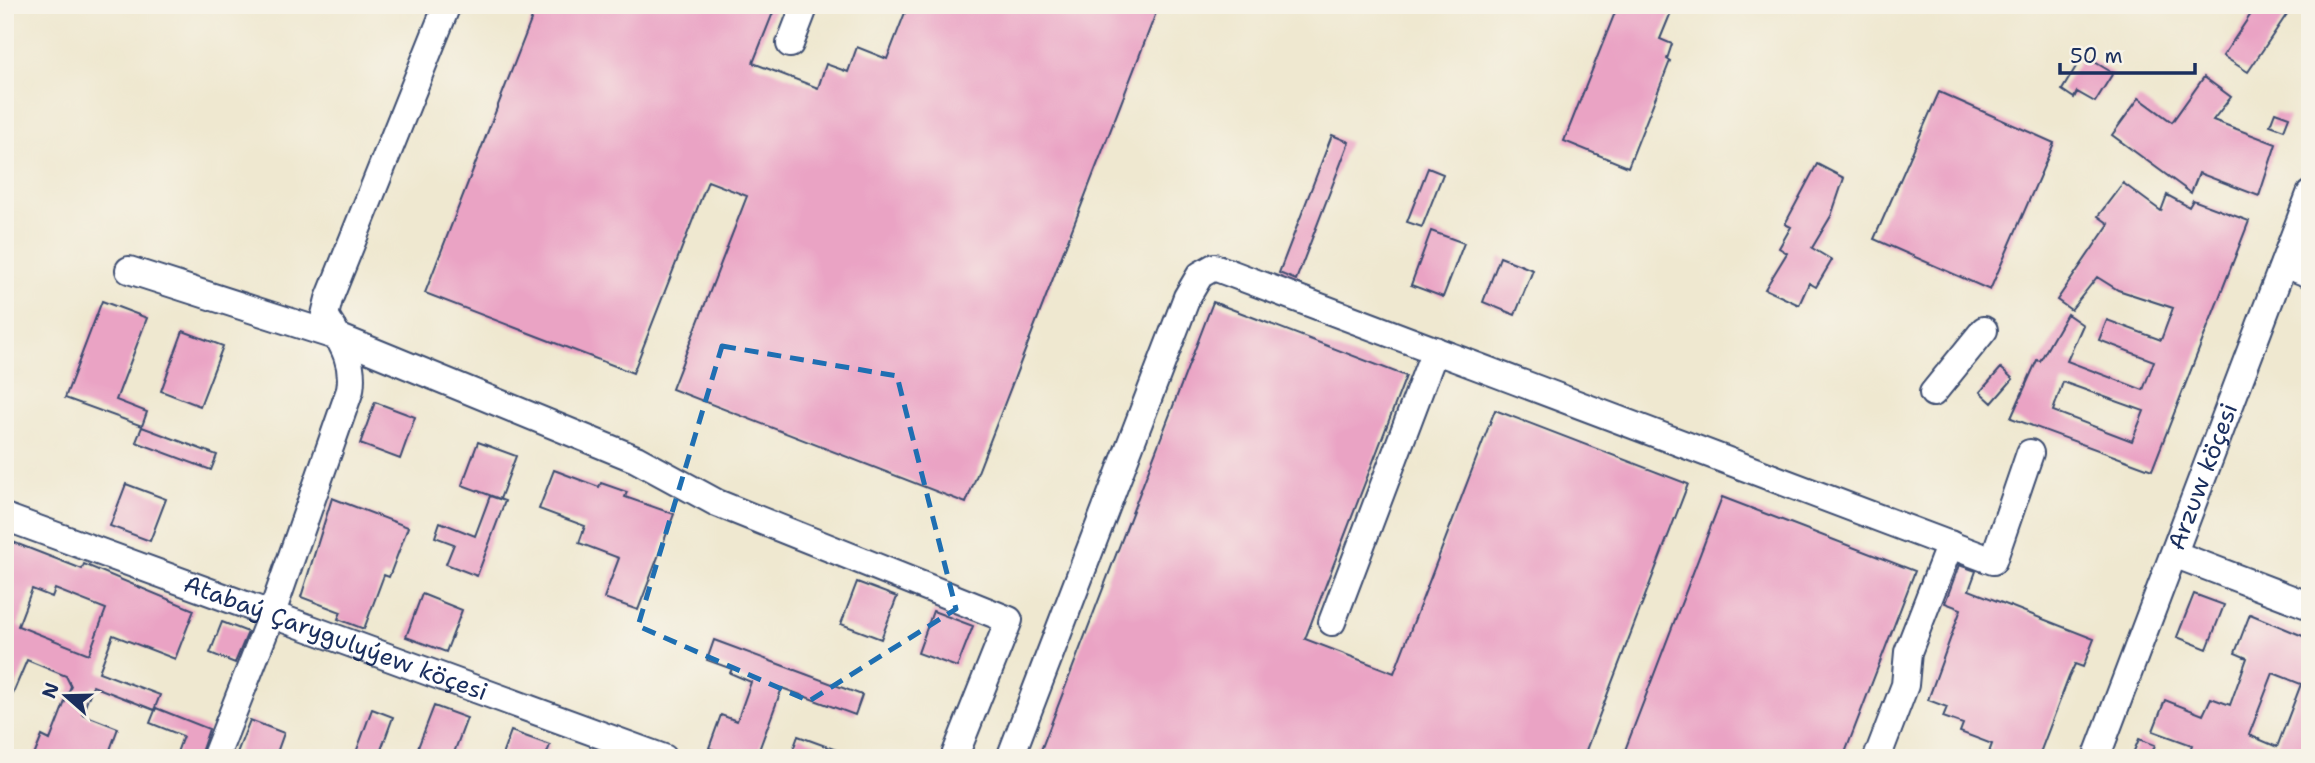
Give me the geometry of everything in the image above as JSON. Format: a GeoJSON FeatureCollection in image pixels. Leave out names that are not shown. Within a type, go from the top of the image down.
{"type":"FeatureCollection","features":[{"type":"Feature","properties":{"kind":"street"},"geometry":{"type":"LineString","coordinates":[[215,758],[272,613],[350,390],[354,371],[349,353],[325,315],[447,5]]}},
{"type":"Feature","properties":{"kind":"street"},"geometry":{"type":"LineString","coordinates":[[790,44],[805,5]]}},
{"type":"Feature","properties":{"kind":"street","name":"Arzuw köçesi"},"geometry":{"type":"LineString","coordinates":[[2096,758],[2310,194]]}},
{"type":"Feature","properties":{"kind":"street"},"geometry":{"type":"LineString","coordinates":[[2284,264],[2310,274]]}},
{"type":"Feature","properties":{"kind":"street"},"geometry":{"type":"LineString","coordinates":[[1010,758],[1187,298],[1200,275],[1214,267],[1993,561],[2031,453]]}},
{"type":"Feature","properties":{"kind":"street"},"geometry":{"type":"LineString","coordinates":[[129,270],[338,337],[636,459],[716,503],[1009,620],[954,758]]}},
{"type":"Feature","properties":{"kind":"street"},"geometry":{"type":"LineString","coordinates":[[1933,393],[1984,330]]}},
{"type":"Feature","properties":{"kind":"street"},"geometry":{"type":"LineString","coordinates":[[1332,622],[1435,350]]}},
{"type":"Feature","properties":{"kind":"street","name":"Atabaý Çarygulyýew köçesi"},"geometry":{"type":"LineString","coordinates":[[5,517],[664,758]]}},
{"type":"Feature","properties":{"kind":"street"},"geometry":{"type":"LineString","coordinates":[[1877,758],[1905,685],[1908,652],[1950,544]]}},
{"type":"Feature","properties":{"kind":"street"},"geometry":{"type":"LineString","coordinates":[[2174,554],[2310,606]]}},
{"type":"Feature","properties":{"kind":"highlighted area"},"geometry":{"type":"Polygon","coordinates":[[[722,346],[897,376],[956,609],[809,701],[638,626],[722,346]]]}},
{"type":"Feature","properties":{"kind":"building"},"geometry":{"type":"Polygon","coordinates":[[[537,5],[776,5],[753,63],[818,88],[826,64],[848,72],[857,47],[887,59],[908,5],[1159,5],[966,503],[672,389],[747,196],[708,181],[633,373],[425,293],[537,5]]]}},
{"type":"Feature","properties":{"kind":"building"},"geometry":{"type":"Polygon","coordinates":[[[1618,5],[1674,5],[1660,39],[1672,44],[1667,59],[1670,61],[1628,167],[1564,141],[1618,5]]]}},
{"type":"Feature","properties":{"kind":"building"},"geometry":{"type":"Polygon","coordinates":[[[2257,5],[2293,5],[2248,72],[2223,56],[2257,5]]]}},
{"type":"Feature","properties":{"kind":"building"},"geometry":{"type":"Polygon","coordinates":[[[2083,55],[2113,73],[2095,102],[2077,92],[2074,98],[2062,90],[2083,55]]]}},
{"type":"Feature","properties":{"kind":"building"},"geometry":{"type":"Polygon","coordinates":[[[2204,77],[2231,97],[2213,120],[2276,144],[2259,196],[2199,173],[2191,193],[2112,135],[2139,98],[2172,122],[2204,77]]]}},
{"type":"Feature","properties":{"kind":"building"},"geometry":{"type":"Polygon","coordinates":[[[1939,92],[2054,143],[1990,290],[1874,239],[1939,92]]]}},
{"type":"Feature","properties":{"kind":"building"},"geometry":{"type":"Polygon","coordinates":[[[2275,112],[2289,117],[2284,130],[2270,125],[2275,112]]]}},
{"type":"Feature","properties":{"kind":"building"},"geometry":{"type":"Polygon","coordinates":[[[1332,135],[1349,142],[1296,280],[1279,273],[1332,135]]]}},
{"type":"Feature","properties":{"kind":"building"},"geometry":{"type":"Polygon","coordinates":[[[1817,164],[1844,178],[1831,216],[1812,248],[1832,260],[1816,287],[1809,283],[1799,305],[1765,289],[1787,253],[1779,248],[1791,227],[1785,224],[1817,164]]]}},
{"type":"Feature","properties":{"kind":"building"},"geometry":{"type":"Polygon","coordinates":[[[1428,168],[1443,174],[1422,227],[1407,222],[1428,168]]]}},
{"type":"Feature","properties":{"kind":"building"},"geometry":{"type":"Polygon","coordinates":[[[2123,183],[2161,211],[2167,195],[2189,207],[2193,200],[2249,221],[2152,470],[2011,418],[2037,360],[2040,361],[2067,314],[2083,325],[2067,361],[2143,390],[2154,361],[2099,340],[2107,320],[2161,340],[2173,308],[2118,290],[2097,277],[2071,310],[2057,300],[2109,224],[2098,216],[2123,183]],[[2063,382],[2053,411],[2132,441],[2144,411],[2063,382]]]}},
{"type":"Feature","properties":{"kind":"building"},"geometry":{"type":"Polygon","coordinates":[[[1431,231],[1464,243],[1443,297],[1411,285],[1431,231]]]}},
{"type":"Feature","properties":{"kind":"building"},"geometry":{"type":"Polygon","coordinates":[[[1500,257],[1533,270],[1515,315],[1483,302],[1500,257]]]}},
{"type":"Feature","properties":{"kind":"building"},"geometry":{"type":"Polygon","coordinates":[[[102,301],[147,318],[116,400],[147,412],[142,426],[65,398],[102,301]]]}},
{"type":"Feature","properties":{"kind":"building"},"geometry":{"type":"Polygon","coordinates":[[[1213,302],[1406,376],[1305,639],[1394,673],[1495,410],[1688,484],[1583,758],[1038,758],[1213,302]]]}},
{"type":"Feature","properties":{"kind":"building"},"geometry":{"type":"Polygon","coordinates":[[[183,331],[223,346],[200,406],[161,391],[183,331]]]}},
{"type":"Feature","properties":{"kind":"building"},"geometry":{"type":"Polygon","coordinates":[[[2001,368],[2013,379],[1992,403],[1980,392],[2001,368]]]}},
{"type":"Feature","properties":{"kind":"building"},"geometry":{"type":"Polygon","coordinates":[[[375,402],[415,417],[400,459],[360,444],[375,402]]]}},
{"type":"Feature","properties":{"kind":"building"},"geometry":{"type":"Polygon","coordinates":[[[142,427],[217,455],[211,470],[136,442],[142,427]]]}},
{"type":"Feature","properties":{"kind":"building"},"geometry":{"type":"Polygon","coordinates":[[[478,442],[516,456],[500,499],[462,485],[478,442]]]}},
{"type":"Feature","properties":{"kind":"building"},"geometry":{"type":"Polygon","coordinates":[[[554,470],[599,487],[601,483],[627,492],[625,497],[674,514],[638,610],[604,598],[619,558],[579,543],[585,526],[539,509],[554,470]]]}},
{"type":"Feature","properties":{"kind":"building"},"geometry":{"type":"Polygon","coordinates":[[[126,484],[166,499],[150,541],[110,526],[126,484]]]}},
{"type":"Feature","properties":{"kind":"building"},"geometry":{"type":"Polygon","coordinates":[[[490,496],[505,501],[477,576],[446,564],[454,544],[435,537],[440,522],[475,536],[490,496]]]}},
{"type":"Feature","properties":{"kind":"building"},"geometry":{"type":"Polygon","coordinates":[[[1722,497],[1915,571],[1843,758],[1622,758],[1722,497]]]}},
{"type":"Feature","properties":{"kind":"building"},"geometry":{"type":"Polygon","coordinates":[[[332,498],[408,527],[389,577],[384,575],[364,629],[338,619],[341,612],[301,597],[332,498]]]}},
{"type":"Feature","properties":{"kind":"building"},"geometry":{"type":"Polygon","coordinates":[[[5,539],[82,569],[84,564],[194,610],[175,659],[113,635],[99,672],[160,695],[154,710],[93,686],[82,714],[118,728],[107,758],[33,758],[42,736],[50,740],[71,686],[66,676],[27,660],[5,712],[5,539]],[[32,589],[18,626],[89,654],[106,609],[55,589],[52,597],[32,589]]]}},
{"type":"Feature","properties":{"kind":"building"},"geometry":{"type":"Polygon","coordinates":[[[1959,565],[1976,571],[1969,590],[2094,639],[2083,667],[2075,664],[2038,758],[1987,758],[1992,744],[1960,732],[1963,724],[1943,717],[1947,707],[1928,700],[1961,609],[1945,603],[1959,565]]]}},
{"type":"Feature","properties":{"kind":"building"},"geometry":{"type":"Polygon","coordinates":[[[857,582],[897,597],[881,639],[841,624],[857,582]]]}},
{"type":"Feature","properties":{"kind":"building"},"geometry":{"type":"Polygon","coordinates":[[[422,594],[462,610],[446,652],[406,637],[422,594]]]}},
{"type":"Feature","properties":{"kind":"building"},"geometry":{"type":"Polygon","coordinates":[[[2194,594],[2224,605],[2207,649],[2177,637],[2194,594]]]}},
{"type":"Feature","properties":{"kind":"building"},"geometry":{"type":"Polygon","coordinates":[[[933,611],[973,626],[957,667],[918,653],[933,611]]]}},
{"type":"Feature","properties":{"kind":"building"},"geometry":{"type":"Polygon","coordinates":[[[2250,614],[2310,639],[2310,758],[2187,758],[2192,745],[2153,731],[2165,700],[2203,715],[2211,698],[2230,705],[2247,658],[2235,653],[2250,614]],[[2273,673],[2249,735],[2277,747],[2301,684],[2273,673]]]}},
{"type":"Feature","properties":{"kind":"building"},"geometry":{"type":"Polygon","coordinates":[[[222,622],[248,632],[235,663],[210,653],[222,622]]]}},
{"type":"Feature","properties":{"kind":"building"},"geometry":{"type":"Polygon","coordinates":[[[714,640],[862,695],[855,715],[782,688],[756,758],[735,758],[709,748],[721,715],[737,721],[751,682],[730,673],[732,669],[707,660],[714,640]]]}},
{"type":"Feature","properties":{"kind":"building"},"geometry":{"type":"Polygon","coordinates":[[[434,706],[467,718],[452,758],[414,758],[434,706]]]}},
{"type":"Feature","properties":{"kind":"building"},"geometry":{"type":"Polygon","coordinates":[[[156,708],[209,729],[199,758],[175,758],[183,736],[150,723],[156,708]]]}},
{"type":"Feature","properties":{"kind":"building"},"geometry":{"type":"Polygon","coordinates":[[[372,709],[393,717],[378,758],[354,758],[372,709]]]}},
{"type":"Feature","properties":{"kind":"building"},"geometry":{"type":"Polygon","coordinates":[[[250,720],[284,733],[275,758],[235,758],[250,720]]]}},
{"type":"Feature","properties":{"kind":"building"},"geometry":{"type":"Polygon","coordinates":[[[511,731],[550,745],[545,758],[501,758],[511,731]]]}},
{"type":"Feature","properties":{"kind":"building"},"geometry":{"type":"Polygon","coordinates":[[[798,736],[853,756],[790,758],[798,736]]]}},
{"type":"Feature","properties":{"kind":"building"},"geometry":{"type":"Polygon","coordinates":[[[2139,739],[2155,745],[2150,758],[2131,758],[2139,739]]]}}]}
